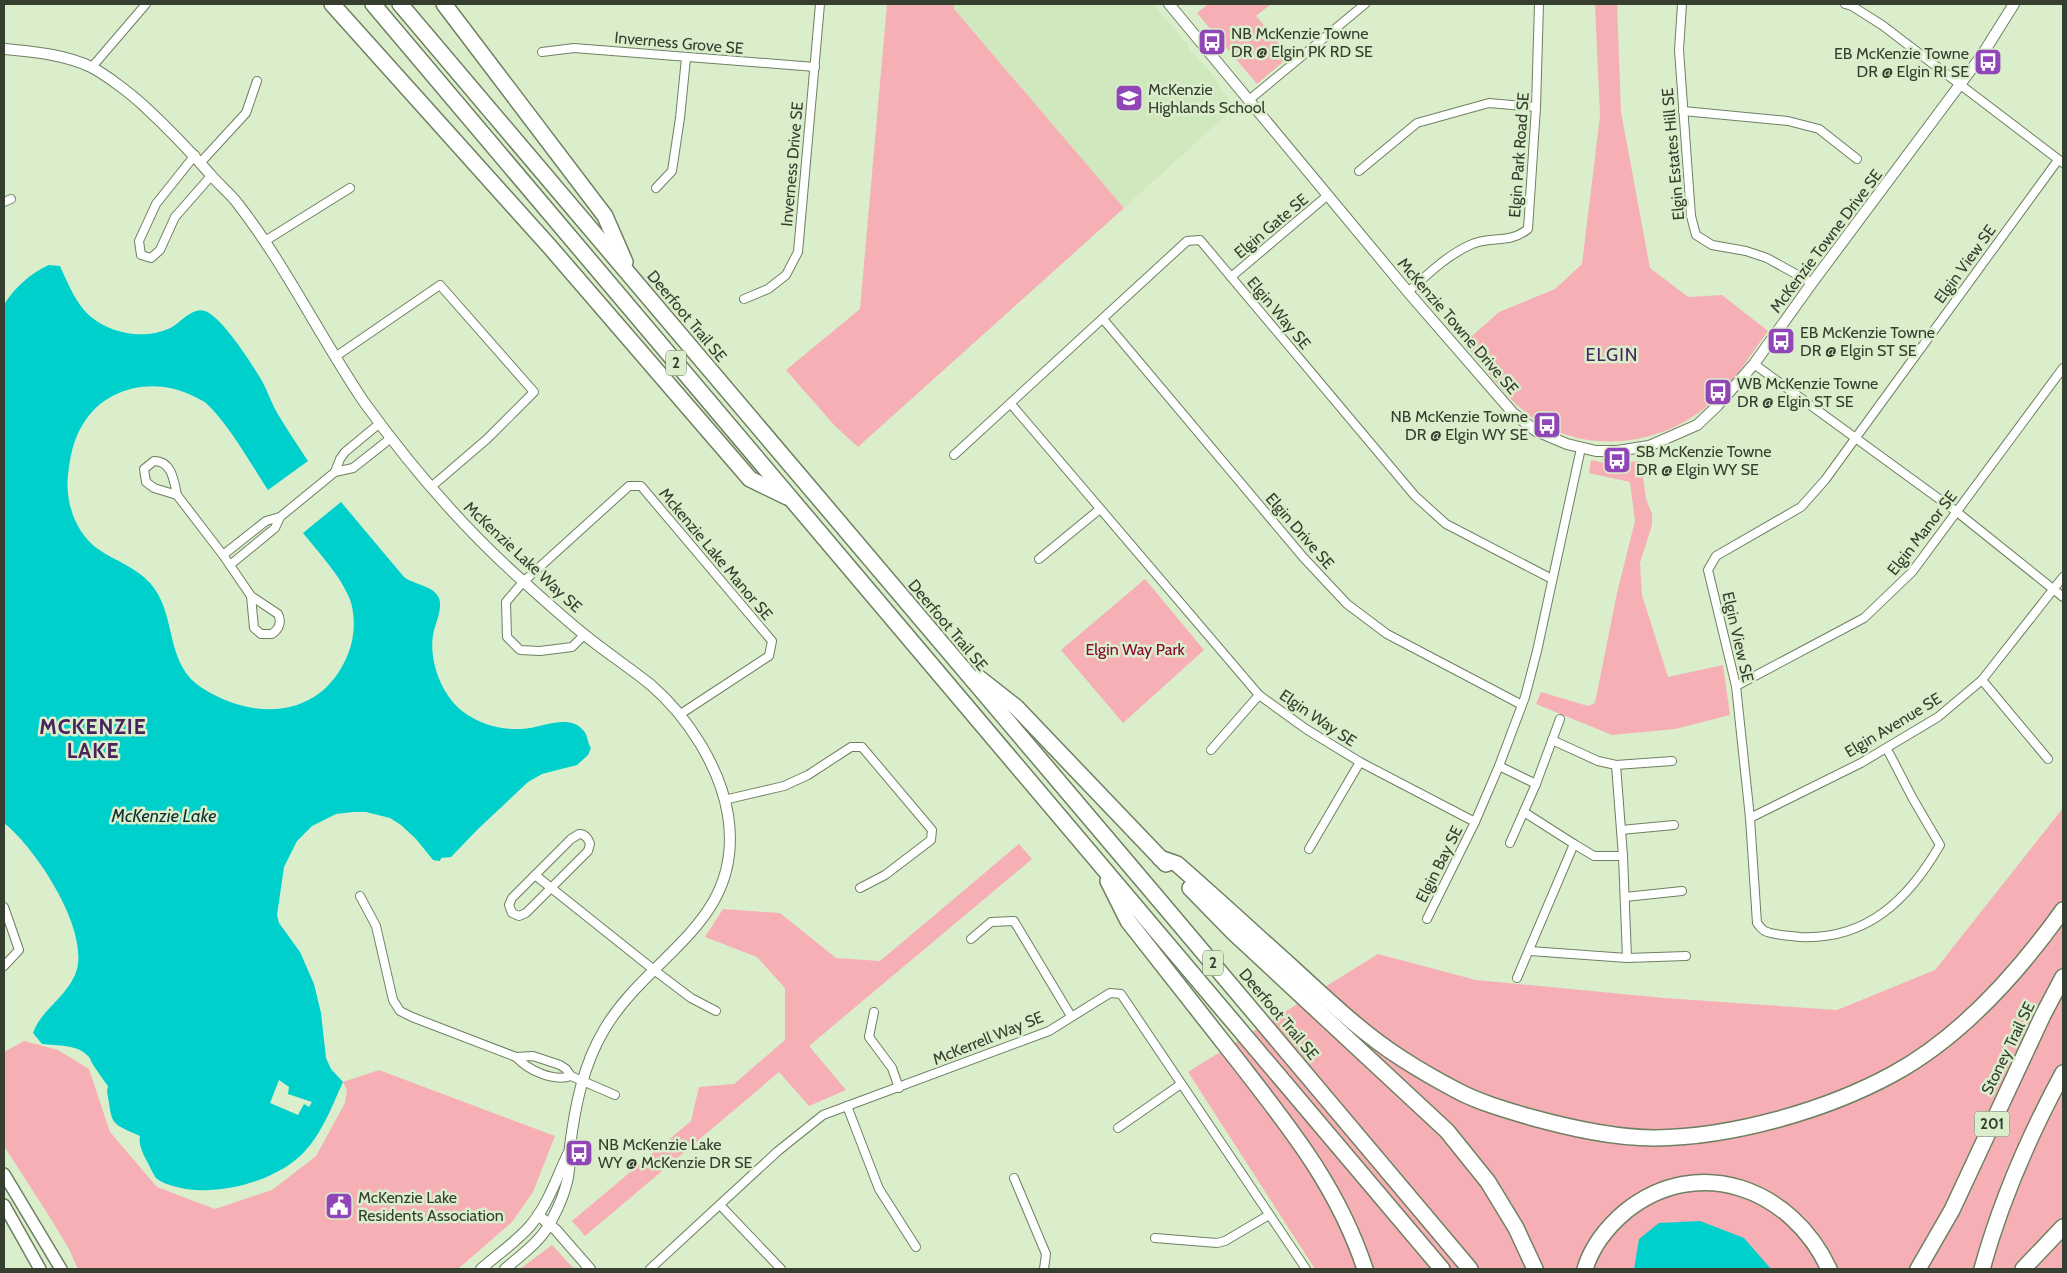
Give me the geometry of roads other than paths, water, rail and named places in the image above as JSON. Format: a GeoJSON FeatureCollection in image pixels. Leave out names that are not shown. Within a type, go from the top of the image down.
{"type":"FeatureCollection","features":[{"type":"Feature","properties":{"kind":"highway"},"geometry":{"type":"LineString","coordinates":[[332,4],[550,247],[750,479],[791,498]]}},
{"type":"Feature","properties":{"kind":"highway","name":"2"},"geometry":{"type":"LineString","coordinates":[[373,4],[1442,1269]]}},
{"type":"Feature","properties":{"kind":"highway","name":"Deerfoot Trail SE"},"geometry":{"type":"LineString","coordinates":[[400,4],[1116,848],[1470,1269]]}},
{"type":"Feature","properties":{"kind":"highway"},"geometry":{"type":"LineString","coordinates":[[444,4],[605,216],[631,277]]}},
{"type":"Feature","properties":{"kind":"highway"},"geometry":{"type":"LineString","coordinates":[[954,659],[1016,707],[1160,858],[1234,932],[1447,1131],[1488,1182],[1516,1228],[1535,1269]]}},
{"type":"Feature","properties":{"kind":"highway"},"geometry":{"type":"LineString","coordinates":[[1160,858],[1178,864],[1349,1020],[1401,1058],[1459,1092],[1511,1111],[1554,1123],[1610,1135],[1654,1138],[1696,1135],[1771,1121],[1848,1095],[1894,1074],[1928,1051],[1966,1020],[2003,984],[2063,910]]}},
{"type":"Feature","properties":{"kind":"highway"},"geometry":{"type":"LineString","coordinates":[[1100,865],[1124,916],[1299,1140],[1330,1188],[1345,1217],[1364,1269]]}},
{"type":"Feature","properties":{"kind":"highway","name":"Stoney Trail SE"},"geometry":{"type":"LineString","coordinates":[[1918,1269],[1952,1210],[2043,1015],[2063,977]]}},
{"type":"Feature","properties":{"kind":"highway"},"geometry":{"type":"LineString","coordinates":[[1982,1269],[1996,1222],[2018,1164],[2063,1073]]}},
{"type":"Feature","properties":{"kind":"highway"},"geometry":{"type":"LineString","coordinates":[[1585,1269],[1597,1242],[1622,1214],[1640,1200],[1661,1190],[1681,1184],[1701,1182],[1745,1189],[1782,1208],[1807,1231],[1829,1269]]}},
{"type":"Feature","properties":{"kind":"highway"},"geometry":{"type":"LineString","coordinates":[[2024,1269],[2063,1228]]}},
{"type":"Feature","properties":{"kind":"main road"},"geometry":{"type":"LineString","coordinates":[[4,1174],[61,1269]]}},
{"type":"Feature","properties":{"kind":"main road"},"geometry":{"type":"LineString","coordinates":[[4,1204],[40,1269]]}},
{"type":"Feature","properties":{"kind":"street"},"geometry":{"type":"LineString","coordinates":[[92,67],[146,4]]}},
{"type":"Feature","properties":{"kind":"street","name":"Inverness Drive SE"},"geometry":{"type":"LineString","coordinates":[[744,299],[768,289],[786,275],[798,252],[820,4]]}},
{"type":"Feature","properties":{"kind":"street","name":"McKenzie Towne Drive SE"},"geometry":{"type":"LineString","coordinates":[[1169,4],[1408,292],[1513,413],[1536,431],[1567,444],[1596,451],[1650,446],[1697,425],[1717,406],[1754,364],[1982,55],[2015,5]]}},
{"type":"Feature","properties":{"kind":"street"},"geometry":{"type":"LineString","coordinates":[[1249,100],[1365,4]]}},
{"type":"Feature","properties":{"kind":"street","name":"Elgin Park Road SE"},"geometry":{"type":"LineString","coordinates":[[1408,292],[1442,262],[1470,245],[1486,240],[1518,237],[1528,229],[1536,107],[1539,4]]}},
{"type":"Feature","properties":{"kind":"street","name":"Elgin Estates Hill SE"},"geometry":{"type":"LineString","coordinates":[[1682,4],[1679,50],[1691,216],[1696,235],[1712,245],[1746,251],[1768,258],[1812,283]]}},
{"type":"Feature","properties":{"kind":"street"},"geometry":{"type":"LineString","coordinates":[[1845,4],[1852,6],[1882,26],[2061,161]]}},
{"type":"Feature","properties":{"kind":"street","name":"Inverness Grove SE"},"geometry":{"type":"LineString","coordinates":[[542,52],[574,48],[815,67]]}},
{"type":"Feature","properties":{"kind":"street","name":"McKenzie Lake Way SE"},"geometry":{"type":"LineString","coordinates":[[4,49],[49,54],[92,67],[139,101],[198,159],[211,176],[236,200],[265,242],[334,357],[391,438],[432,487],[474,535],[523,582],[584,635],[650,684],[679,715],[710,763],[724,800],[728,822],[729,848],[721,886],[709,911],[698,926],[628,997],[606,1027],[594,1049],[583,1080],[569,1151],[566,1189],[550,1224],[539,1239],[505,1269]]}},
{"type":"Feature","properties":{"kind":"street"},"geometry":{"type":"LineString","coordinates":[[656,188],[672,171],[686,58]]}},
{"type":"Feature","properties":{"kind":"street"},"geometry":{"type":"LineString","coordinates":[[211,176],[175,218],[160,250],[151,258],[141,255],[139,241],[156,204],[198,159],[246,114],[257,81]]}},
{"type":"Feature","properties":{"kind":"street"},"geometry":{"type":"LineString","coordinates":[[1358,170],[1418,123],[1489,103],[1536,107]]}},
{"type":"Feature","properties":{"kind":"street"},"geometry":{"type":"LineString","coordinates":[[1683,111],[1788,121],[1819,129],[1857,159]]}},
{"type":"Feature","properties":{"kind":"street","name":"Elgin View SE"},"geometry":{"type":"LineString","coordinates":[[1887,749],[1940,845],[1928,866],[1888,910],[1858,929],[1815,938],[1765,932],[1757,923],[1750,818],[1736,686],[1708,570],[1716,556],[1801,506],[1824,480],[2061,161]]}},
{"type":"Feature","properties":{"kind":"street"},"geometry":{"type":"LineString","coordinates":[[265,242],[350,188]]}},
{"type":"Feature","properties":{"kind":"street","name":"Elgin Gate SE"},"geometry":{"type":"LineString","coordinates":[[1231,277],[1328,195]]}},
{"type":"Feature","properties":{"kind":"street","name":"Elgin Way SE"},"geometry":{"type":"LineString","coordinates":[[954,455],[1187,241],[1200,240],[1415,496],[1446,524],[1552,579]]}},
{"type":"Feature","properties":{"kind":"street"},"geometry":{"type":"LineString","coordinates":[[334,357],[440,286],[534,392],[487,439],[432,487]]}},
{"type":"Feature","properties":{"kind":"street","name":"Elgin Drive SE"},"geometry":{"type":"LineString","coordinates":[[1103,319],[1303,557],[1347,604],[1387,634],[1522,705]]}},
{"type":"Feature","properties":{"kind":"street"},"geometry":{"type":"LineString","coordinates":[[1754,364],[1957,512],[2063,597]]}},
{"type":"Feature","properties":{"kind":"street","name":"Elgin Manor SE"},"geometry":{"type":"LineString","coordinates":[[1736,686],[1864,618],[1912,572],[2063,368]]}},
{"type":"Feature","properties":{"kind":"street","name":"Elgin Way SE"},"geometry":{"type":"LineString","coordinates":[[1011,404],[1259,695],[1306,729],[1360,762],[1476,822]]}},
{"type":"Feature","properties":{"kind":"street"},"geometry":{"type":"LineString","coordinates":[[335,472],[338,462],[345,452],[380,423]]}},
{"type":"Feature","properties":{"kind":"street"},"geometry":{"type":"LineString","coordinates":[[230,565],[275,528],[280,517],[335,472],[357,466],[391,438]]}},
{"type":"Feature","properties":{"kind":"street"},"geometry":{"type":"LineString","coordinates":[[1476,822],[1522,705],[1537,651],[1581,448]]}},
{"type":"Feature","properties":{"kind":"street"},"geometry":{"type":"LineString","coordinates":[[177,495],[148,484],[144,473],[148,464],[157,460],[166,465],[172,474],[177,495],[223,555],[251,596],[273,609],[279,616],[280,626],[272,634],[261,634],[254,628],[251,596]]}},
{"type":"Feature","properties":{"kind":"street","name":"Mckenzie Lake Manor SE"},"geometry":{"type":"LineString","coordinates":[[523,582],[629,486],[641,486],[772,641],[769,656],[679,715]]}},
{"type":"Feature","properties":{"kind":"street"},"geometry":{"type":"LineString","coordinates":[[1039,559],[1100,509]]}},
{"type":"Feature","properties":{"kind":"street"},"geometry":{"type":"LineString","coordinates":[[223,555],[268,519],[280,517]]}},
{"type":"Feature","properties":{"kind":"street","name":"Elgin Avenue SE"},"geometry":{"type":"LineString","coordinates":[[1750,818],[1887,749],[1938,717],[1982,680],[2063,577]]}},
{"type":"Feature","properties":{"kind":"street"},"geometry":{"type":"LineString","coordinates":[[523,582],[506,602],[507,637],[520,650],[540,651],[572,647],[584,635]]}},
{"type":"Feature","properties":{"kind":"street"},"geometry":{"type":"LineString","coordinates":[[1982,680],[2048,759]]}},
{"type":"Feature","properties":{"kind":"street"},"geometry":{"type":"LineString","coordinates":[[1211,750],[1259,695]]}},
{"type":"Feature","properties":{"kind":"street"},"geometry":{"type":"LineString","coordinates":[[1510,843],[1536,784],[1560,719]]}},
{"type":"Feature","properties":{"kind":"street"},"geometry":{"type":"LineString","coordinates":[[1552,740],[1598,761],[1616,765],[1672,761]]}},
{"type":"Feature","properties":{"kind":"street"},"geometry":{"type":"LineString","coordinates":[[724,800],[784,786],[808,775],[851,747],[862,746],[932,830],[930,840],[885,875],[860,888]]}},
{"type":"Feature","properties":{"kind":"street"},"geometry":{"type":"LineString","coordinates":[[1309,849],[1360,762]]}},
{"type":"Feature","properties":{"kind":"street"},"geometry":{"type":"LineString","coordinates":[[1616,765],[1623,856],[1627,958]]}},
{"type":"Feature","properties":{"kind":"street"},"geometry":{"type":"LineString","coordinates":[[1499,766],[1536,784]]}},
{"type":"Feature","properties":{"kind":"street"},"geometry":{"type":"LineString","coordinates":[[1524,812],[1594,856],[1623,856]]}},
{"type":"Feature","properties":{"kind":"street","name":"Elgin Bay SE"},"geometry":{"type":"LineString","coordinates":[[1427,919],[1476,822]]}},
{"type":"Feature","properties":{"kind":"street"},"geometry":{"type":"LineString","coordinates":[[1621,830],[1674,825]]}},
{"type":"Feature","properties":{"kind":"street"},"geometry":{"type":"LineString","coordinates":[[581,834],[587,838],[590,844],[588,850],[551,888],[524,915],[512,913],[508,907],[510,900],[535,875],[574,836],[581,834]]}},
{"type":"Feature","properties":{"kind":"street"},"geometry":{"type":"LineString","coordinates":[[1517,978],[1574,844]]}},
{"type":"Feature","properties":{"kind":"street"},"geometry":{"type":"LineString","coordinates":[[535,875],[691,998],[716,1011]]}},
{"type":"Feature","properties":{"kind":"street"},"geometry":{"type":"LineString","coordinates":[[1625,897],[1682,891]]}},
{"type":"Feature","properties":{"kind":"street"},"geometry":{"type":"LineString","coordinates":[[360,896],[376,926],[393,1000],[398,1009],[412,1017],[516,1057],[526,1066],[554,1077],[560,1079],[571,1076]]}},
{"type":"Feature","properties":{"kind":"street"},"geometry":{"type":"LineString","coordinates":[[4,908],[19,950],[4,966]]}},
{"type":"Feature","properties":{"kind":"street"},"geometry":{"type":"LineString","coordinates":[[971,939],[991,922],[1014,922],[1071,1016]]}},
{"type":"Feature","properties":{"kind":"street"},"geometry":{"type":"LineString","coordinates":[[1530,951],[1627,958],[1686,956]]}},
{"type":"Feature","properties":{"kind":"street","name":"McKerrell Way SE"},"geometry":{"type":"LineString","coordinates":[[650,1269],[778,1151],[824,1115],[1049,1031],[1110,993],[1121,994],[1306,1269]]}},
{"type":"Feature","properties":{"kind":"street"},"geometry":{"type":"LineString","coordinates":[[874,1012],[869,1037],[892,1068],[899,1088]]}},
{"type":"Feature","properties":{"kind":"street"},"geometry":{"type":"LineString","coordinates":[[516,1057],[529,1055],[562,1066],[571,1076],[615,1095]]}},
{"type":"Feature","properties":{"kind":"street"},"geometry":{"type":"LineString","coordinates":[[1118,1128],[1180,1084]]}},
{"type":"Feature","properties":{"kind":"street"},"geometry":{"type":"LineString","coordinates":[[847,1106],[878,1189],[916,1247]]}},
{"type":"Feature","properties":{"kind":"street","name":"McKenzie Lake Way SE"},"geometry":{"type":"LineString","coordinates":[[481,1269],[525,1231],[538,1215],[552,1191],[569,1151]]}},
{"type":"Feature","properties":{"kind":"street"},"geometry":{"type":"LineString","coordinates":[[1014,1178],[1046,1254],[1044,1269]]}},
{"type":"Feature","properties":{"kind":"street"},"geometry":{"type":"LineString","coordinates":[[720,1205],[781,1269]]}},
{"type":"Feature","properties":{"kind":"street"},"geometry":{"type":"LineString","coordinates":[[538,1215],[550,1224],[590,1269]]}},
{"type":"Feature","properties":{"kind":"street"},"geometry":{"type":"LineString","coordinates":[[1155,1238],[1217,1243],[1225,1241],[1269,1215]]}},
{"type":"Feature","properties":{"kind":"water","name":"McKenzie Lake"},"geometry":{"type":"Polygon","coordinates":[[[49,265],[60,266],[73,294],[84,310],[92,318],[112,329],[135,334],[158,333],[172,327],[195,311],[205,311],[212,315],[228,331],[251,364],[289,433],[308,461],[268,490],[231,434],[207,404],[191,395],[162,387],[131,389],[117,394],[104,401],[92,411],[83,424],[74,442],[68,475],[68,495],[73,516],[83,534],[98,549],[132,568],[150,583],[158,594],[163,606],[178,657],[183,668],[195,683],[222,699],[233,703],[253,708],[272,709],[289,707],[306,701],[321,692],[333,680],[344,664],[351,645],[354,627],[352,608],[349,597],[340,580],[303,533],[341,502],[404,577],[432,590],[439,598],[439,612],[432,645],[435,666],[448,696],[462,711],[483,723],[506,728],[522,729],[563,722],[577,725],[585,732],[591,748],[588,755],[577,765],[542,774],[528,782],[451,857],[441,858],[440,861],[433,860],[416,839],[401,825],[390,818],[366,812],[336,814],[312,826],[297,841],[284,867],[277,915],[279,923],[300,952],[314,984],[321,1013],[326,1058],[331,1069],[343,1082],[330,1112],[307,1149],[287,1166],[273,1174],[241,1186],[224,1189],[192,1190],[158,1180],[143,1154],[140,1136],[122,1128],[114,1121],[110,1110],[108,1086],[89,1057],[73,1047],[42,1044],[33,1033],[42,1017],[71,983],[75,975],[78,958],[76,937],[69,915],[58,893],[31,852],[4,823],[4,305],[12,293],[24,282],[36,272],[49,265]]]}},
{"type":"Feature","properties":{"kind":"water"},"geometry":{"type":"Polygon","coordinates":[[[1700,1221],[1744,1238],[1771,1269],[1634,1269],[1639,1239],[1659,1223],[1700,1221]]]}},
{"type":"Feature","properties":{"kind":"place","name":"NB McKenzie Towne DR @ Elgin PK RD SE"},"geometry":{"type":"Point","coordinates":[1212,42]}},
{"type":"Feature","properties":{"kind":"place","name":"EB McKenzie Towne DR @ Elgin RI SE"},"geometry":{"type":"Point","coordinates":[1988,62]}},
{"type":"Feature","properties":{"kind":"place","name":"McKenzie Highlands School"},"geometry":{"type":"Point","coordinates":[1129,98]}},
{"type":"Feature","properties":{"kind":"place","name":"EB McKenzie Towne DR @ Elgin ST SE"},"geometry":{"type":"Point","coordinates":[1781,341]}},
{"type":"Feature","properties":{"kind":"place","name":"WB McKenzie Towne DR @ Elgin ST SE"},"geometry":{"type":"Point","coordinates":[1718,392]}},
{"type":"Feature","properties":{"kind":"place","name":"NB McKenzie Towne DR @ Elgin WY SE"},"geometry":{"type":"Point","coordinates":[1547,425]}},
{"type":"Feature","properties":{"kind":"place","name":"SB McKenzie Towne DR @ Elgin WY SE"},"geometry":{"type":"Point","coordinates":[1617,460]}},
{"type":"Feature","properties":{"kind":"place","name":"NB McKenzie Lake WY @ McKenzie DR SE"},"geometry":{"type":"Point","coordinates":[579,1153]}},
{"type":"Feature","properties":{"kind":"place","name":"McKenzie Lake Residents Association"},"geometry":{"type":"Point","coordinates":[339,1206]}},
{"type":"Feature","properties":{"kind":"district","name":"ELGIN"},"geometry":{"type":"Point","coordinates":[1612,355]}},
{"type":"Feature","properties":{"kind":"district","name":"MCKENZIE LAKE"},"geometry":{"type":"Point","coordinates":[93,738]}},
{"type":"Feature","properties":{"kind":"park label","name":"Elgin Way Park"},"geometry":{"type":"Point","coordinates":[1135,649]}}]}
